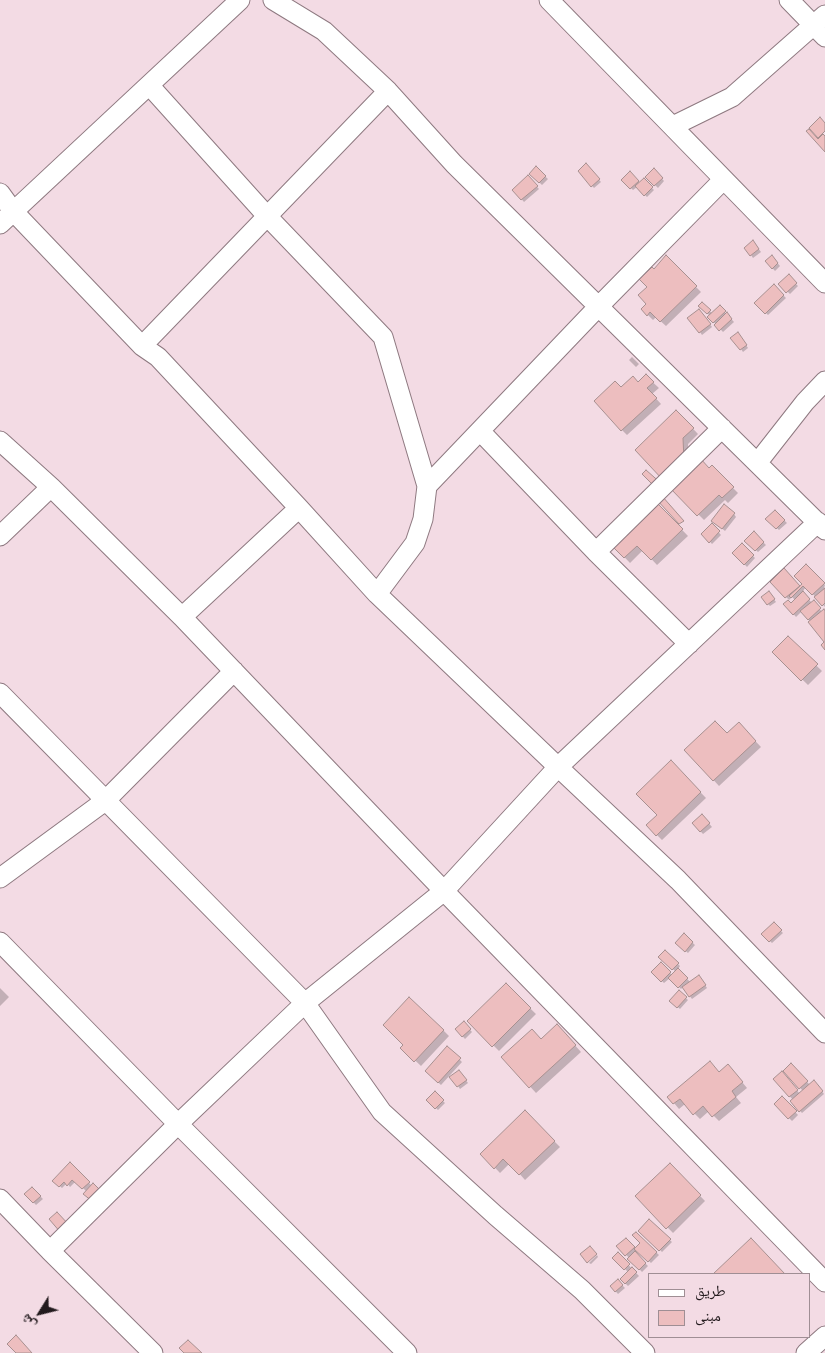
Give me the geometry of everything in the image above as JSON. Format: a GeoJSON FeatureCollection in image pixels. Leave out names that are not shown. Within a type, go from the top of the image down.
{"type":"FeatureCollection","features":[{"type":"Feature","properties":{"kind":"street"},"geometry":{"type":"LineString","coordinates":[[6,218],[240,0]]}},
{"type":"Feature","properties":{"kind":"street"},"geometry":{"type":"LineString","coordinates":[[50,1252],[178,1124],[305,1003],[444,891],[558,767],[689,644],[821,526],[454,164],[388,91],[324,31],[273,0]]}},
{"type":"Feature","properties":{"kind":"street"},"geometry":{"type":"LineString","coordinates":[[549,0],[825,283]]}},
{"type":"Feature","properties":{"kind":"street"},"geometry":{"type":"LineString","coordinates":[[673,126],[732,97],[821,26],[789,0]]}},
{"type":"Feature","properties":{"kind":"street"},"geometry":{"type":"LineString","coordinates":[[149,85],[267,216],[383,337],[427,486],[423,519],[415,543],[378,594]]}},
{"type":"Feature","properties":{"kind":"street"},"geometry":{"type":"LineString","coordinates":[[142,346],[388,91]]}},
{"type":"Feature","properties":{"kind":"street"},"geometry":{"type":"LineString","coordinates":[[427,486],[599,306],[724,180]]}},
{"type":"Feature","properties":{"kind":"street"},"geometry":{"type":"LineString","coordinates":[[0,193],[6,218],[142,346],[158,357],[378,594],[678,880],[825,1033]]}},
{"type":"Feature","properties":{"kind":"street"},"geometry":{"type":"LineString","coordinates":[[758,462],[805,402],[825,381]]}},
{"type":"Feature","properties":{"kind":"street"},"geometry":{"type":"LineString","coordinates":[[596,552],[722,428]]}},
{"type":"Feature","properties":{"kind":"street"},"geometry":{"type":"LineString","coordinates":[[480,431],[596,552],[689,644]]}},
{"type":"Feature","properties":{"kind":"street"},"geometry":{"type":"LineString","coordinates":[[0,441],[51,487],[182,617],[444,891],[825,1282]]}},
{"type":"Feature","properties":{"kind":"street"},"geometry":{"type":"LineString","coordinates":[[0,536],[51,487]]}},
{"type":"Feature","properties":{"kind":"street"},"geometry":{"type":"LineString","coordinates":[[182,617],[299,508]]}},
{"type":"Feature","properties":{"kind":"street"},"geometry":{"type":"LineString","coordinates":[[0,878],[105,801],[234,671]]}},
{"type":"Feature","properties":{"kind":"street"},"geometry":{"type":"LineString","coordinates":[[0,693],[305,1003],[382,1112],[495,1215],[582,1290],[645,1353]]}},
{"type":"Feature","properties":{"kind":"street"},"geometry":{"type":"LineString","coordinates":[[0,942],[178,1124],[407,1353]]}},
{"type":"Feature","properties":{"kind":"street"},"geometry":{"type":"LineString","coordinates":[[0,1199],[50,1252],[153,1353]]}},
{"type":"Feature","properties":{"kind":"street"},"geometry":{"type":"LineString","coordinates":[[806,1353],[825,1336]]}},
{"type":"Feature","properties":{"kind":"building"},"geometry":{"type":"Polygon","coordinates":[[[820,117],[825,123],[825,131],[818,138],[809,128],[820,117]]]}},
{"type":"Feature","properties":{"kind":"building"},"geometry":{"type":"Polygon","coordinates":[[[809,129],[818,139],[823,134],[825,136],[825,152],[806,131],[809,129]]]}},
{"type":"Feature","properties":{"kind":"building"},"geometry":{"type":"Polygon","coordinates":[[[586,163],[600,179],[591,187],[578,171],[586,163]]]}},
{"type":"Feature","properties":{"kind":"building"},"geometry":{"type":"Polygon","coordinates":[[[536,166],[546,176],[539,183],[529,174],[536,166]]]}},
{"type":"Feature","properties":{"kind":"building"},"geometry":{"type":"Polygon","coordinates":[[[654,168],[663,178],[654,186],[645,177],[654,168]]]}},
{"type":"Feature","properties":{"kind":"building"},"geometry":{"type":"Polygon","coordinates":[[[630,171],[639,181],[630,189],[621,180],[630,171]]]}},
{"type":"Feature","properties":{"kind":"building"},"geometry":{"type":"Polygon","coordinates":[[[528,175],[538,186],[521,200],[512,190],[528,175]]]}},
{"type":"Feature","properties":{"kind":"building"},"geometry":{"type":"Polygon","coordinates":[[[644,178],[653,187],[644,196],[635,186],[644,178]]]}},
{"type":"Feature","properties":{"kind":"building"},"geometry":{"type":"Polygon","coordinates":[[[753,240],[759,249],[750,256],[744,248],[753,240]]]}},
{"type":"Feature","properties":{"kind":"building"},"geometry":{"type":"Polygon","coordinates":[[[666,255],[697,286],[660,322],[650,312],[647,316],[641,309],[646,304],[638,295],[647,287],[639,279],[652,267],[654,269],[666,255]]]}},
{"type":"Feature","properties":{"kind":"building"},"geometry":{"type":"Polygon","coordinates":[[[772,255],[778,263],[772,269],[765,261],[772,255]]]}},
{"type":"Feature","properties":{"kind":"building"},"geometry":{"type":"Polygon","coordinates":[[[789,274],[797,283],[786,293],[778,284],[789,274]]]}},
{"type":"Feature","properties":{"kind":"building"},"geometry":{"type":"Polygon","coordinates":[[[774,284],[784,295],[765,314],[754,303],[774,284]]]}},
{"type":"Feature","properties":{"kind":"building"},"geometry":{"type":"Polygon","coordinates":[[[702,302],[711,310],[707,314],[698,306],[702,302]]]}},
{"type":"Feature","properties":{"kind":"building"},"geometry":{"type":"Polygon","coordinates":[[[720,305],[726,311],[713,323],[707,317],[720,305]]]}},
{"type":"Feature","properties":{"kind":"building"},"geometry":{"type":"Polygon","coordinates":[[[699,309],[711,324],[699,333],[687,318],[699,309]]]}},
{"type":"Feature","properties":{"kind":"building"},"geometry":{"type":"Polygon","coordinates":[[[727,312],[732,319],[719,331],[714,325],[727,312]]]}},
{"type":"Feature","properties":{"kind":"building"},"geometry":{"type":"Polygon","coordinates":[[[738,332],[747,345],[740,350],[730,338],[738,332]]]}},
{"type":"Feature","properties":{"kind":"building"},"geometry":{"type":"Polygon","coordinates":[[[646,374],[654,382],[647,388],[657,398],[621,431],[594,401],[615,381],[621,387],[633,376],[638,382],[646,374]]]}},
{"type":"Feature","properties":{"kind":"building"},"geometry":{"type":"Polygon","coordinates":[[[676,410],[694,428],[683,438],[684,460],[663,480],[635,450],[676,410]]]}},
{"type":"Feature","properties":{"kind":"building"},"geometry":{"type":"Polygon","coordinates":[[[700,458],[709,468],[712,465],[734,487],[722,498],[719,495],[697,516],[670,488],[700,458]]]}},
{"type":"Feature","properties":{"kind":"building"},"geometry":{"type":"Polygon","coordinates":[[[646,470],[663,485],[658,490],[642,474],[646,470]]]}},
{"type":"Feature","properties":{"kind":"building"},"geometry":{"type":"Polygon","coordinates":[[[662,496],[684,521],[679,524],[657,500],[662,496]]]}},
{"type":"Feature","properties":{"kind":"building"},"geometry":{"type":"Polygon","coordinates":[[[654,500],[683,529],[651,560],[637,546],[624,558],[609,543],[654,500]]]}},
{"type":"Feature","properties":{"kind":"building"},"geometry":{"type":"Polygon","coordinates":[[[724,504],[735,513],[722,529],[711,521],[724,504]]]}},
{"type":"Feature","properties":{"kind":"building"},"geometry":{"type":"Polygon","coordinates":[[[775,510],[785,520],[776,529],[765,519],[775,510]]]}},
{"type":"Feature","properties":{"kind":"building"},"geometry":{"type":"Polygon","coordinates":[[[712,523],[720,531],[709,543],[701,534],[712,523]]]}},
{"type":"Feature","properties":{"kind":"building"},"geometry":{"type":"Polygon","coordinates":[[[754,531],[764,542],[755,551],[744,541],[754,531]]]}},
{"type":"Feature","properties":{"kind":"building"},"geometry":{"type":"Polygon","coordinates":[[[742,543],[754,555],[744,565],[732,553],[742,543]]]}},
{"type":"Feature","properties":{"kind":"building"},"geometry":{"type":"Polygon","coordinates":[[[806,564],[825,583],[812,595],[803,586],[791,598],[789,596],[802,584],[794,576],[806,564]]]}},
{"type":"Feature","properties":{"kind":"building"},"geometry":{"type":"Polygon","coordinates":[[[784,568],[800,586],[785,598],[770,582],[784,568]]]}},
{"type":"Feature","properties":{"kind":"building"},"geometry":{"type":"Polygon","coordinates":[[[825,588],[825,603],[822,606],[814,597],[825,588]]]}},
{"type":"Feature","properties":{"kind":"building"},"geometry":{"type":"Polygon","coordinates":[[[769,591],[775,599],[767,605],[761,597],[769,591]]]}},
{"type":"Feature","properties":{"kind":"building"},"geometry":{"type":"Polygon","coordinates":[[[803,591],[810,599],[793,615],[783,604],[788,600],[791,603],[803,591]]]}},
{"type":"Feature","properties":{"kind":"building"},"geometry":{"type":"Polygon","coordinates":[[[814,600],[821,608],[808,620],[800,611],[814,600]]]}},
{"type":"Feature","properties":{"kind":"building"},"geometry":{"type":"Polygon","coordinates":[[[824,609],[825,650],[821,645],[824,642],[808,622],[824,609]]]}},
{"type":"Feature","properties":{"kind":"building"},"geometry":{"type":"Polygon","coordinates":[[[788,636],[818,664],[801,681],[772,652],[788,636]]]}},
{"type":"Feature","properties":{"kind":"building"},"geometry":{"type":"Polygon","coordinates":[[[715,721],[727,733],[739,722],[756,741],[713,781],[684,750],[715,721]]]}},
{"type":"Feature","properties":{"kind":"building"},"geometry":{"type":"Polygon","coordinates":[[[671,760],[701,792],[656,836],[646,825],[657,815],[636,794],[671,760]]]}},
{"type":"Feature","properties":{"kind":"building"},"geometry":{"type":"Polygon","coordinates":[[[702,814],[710,823],[700,832],[692,823],[702,814]]]}},
{"type":"Feature","properties":{"kind":"building"},"geometry":{"type":"Polygon","coordinates":[[[774,922],[782,930],[769,942],[761,934],[774,922]]]}},
{"type":"Feature","properties":{"kind":"building"},"geometry":{"type":"Polygon","coordinates":[[[684,933],[693,942],[685,952],[675,943],[684,933]]]}},
{"type":"Feature","properties":{"kind":"building"},"geometry":{"type":"Polygon","coordinates":[[[665,950],[679,963],[672,970],[658,957],[665,950]]]}},
{"type":"Feature","properties":{"kind":"building"},"geometry":{"type":"Polygon","coordinates":[[[661,962],[671,972],[661,982],[651,972],[661,962]]]}},
{"type":"Feature","properties":{"kind":"building"},"geometry":{"type":"Polygon","coordinates":[[[678,968],[688,978],[678,988],[668,978],[678,968]]]}},
{"type":"Feature","properties":{"kind":"building"},"geometry":{"type":"Polygon","coordinates":[[[699,975],[706,985],[689,997],[682,987],[699,975]]]}},
{"type":"Feature","properties":{"kind":"building"},"geometry":{"type":"Polygon","coordinates":[[[506,983],[531,1008],[492,1047],[467,1021],[506,983]]]}},
{"type":"Feature","properties":{"kind":"building"},"geometry":{"type":"Polygon","coordinates":[[[679,990],[687,997],[677,1008],[669,1001],[679,990]]]}},
{"type":"Feature","properties":{"kind":"building"},"geometry":{"type":"Polygon","coordinates":[[[409,997],[444,1030],[414,1062],[400,1048],[403,1045],[383,1025],[409,997]]]}},
{"type":"Feature","properties":{"kind":"building"},"geometry":{"type":"Polygon","coordinates":[[[464,1021],[471,1029],[462,1037],[455,1029],[464,1021]]]}},
{"type":"Feature","properties":{"kind":"building"},"geometry":{"type":"Polygon","coordinates":[[[557,1024],[576,1045],[529,1088],[501,1057],[532,1029],[541,1039],[557,1024]]]}},
{"type":"Feature","properties":{"kind":"building"},"geometry":{"type":"Polygon","coordinates":[[[447,1046],[461,1058],[438,1083],[425,1071],[447,1046]]]}},
{"type":"Feature","properties":{"kind":"building"},"geometry":{"type":"Polygon","coordinates":[[[710,1061],[719,1072],[728,1064],[743,1082],[732,1091],[736,1097],[712,1117],[703,1106],[693,1115],[680,1099],[673,1104],[667,1097],[710,1061]]]}},
{"type":"Feature","properties":{"kind":"building"},"geometry":{"type":"Polygon","coordinates":[[[791,1063],[808,1081],[799,1089],[783,1071],[791,1063]]]}},
{"type":"Feature","properties":{"kind":"building"},"geometry":{"type":"Polygon","coordinates":[[[459,1070],[467,1080],[457,1087],[449,1077],[459,1070]]]}},
{"type":"Feature","properties":{"kind":"building"},"geometry":{"type":"Polygon","coordinates":[[[782,1071],[798,1090],[789,1097],[773,1079],[782,1071]]]}},
{"type":"Feature","properties":{"kind":"building"},"geometry":{"type":"Polygon","coordinates":[[[814,1080],[823,1091],[799,1112],[790,1101],[814,1080]]]}},
{"type":"Feature","properties":{"kind":"building"},"geometry":{"type":"Polygon","coordinates":[[[435,1091],[444,1100],[435,1109],[426,1100],[435,1091]]]}},
{"type":"Feature","properties":{"kind":"building"},"geometry":{"type":"Polygon","coordinates":[[[782,1096],[797,1111],[788,1119],[774,1104],[782,1096]]]}},
{"type":"Feature","properties":{"kind":"building"},"geometry":{"type":"Polygon","coordinates":[[[525,1110],[555,1141],[519,1175],[503,1159],[494,1169],[480,1154],[525,1110]]]}},
{"type":"Feature","properties":{"kind":"building"},"geometry":{"type":"Polygon","coordinates":[[[70,1162],[90,1182],[82,1189],[72,1180],[67,1186],[64,1182],[59,1187],[52,1181],[70,1162]]]}},
{"type":"Feature","properties":{"kind":"building"},"geometry":{"type":"Polygon","coordinates":[[[670,1163],[701,1195],[666,1229],[635,1196],[670,1163]]]}},
{"type":"Feature","properties":{"kind":"building"},"geometry":{"type":"Polygon","coordinates":[[[93,1183],[101,1191],[92,1201],[83,1194],[93,1183]]]}},
{"type":"Feature","properties":{"kind":"building"},"geometry":{"type":"Polygon","coordinates":[[[32,1187],[41,1196],[33,1203],[24,1194],[32,1187]]]}},
{"type":"Feature","properties":{"kind":"building"},"geometry":{"type":"Polygon","coordinates":[[[57,1212],[70,1226],[61,1233],[49,1219],[57,1212]]]}},
{"type":"Feature","properties":{"kind":"building"},"geometry":{"type":"Polygon","coordinates":[[[649,1219],[671,1239],[659,1251],[638,1231],[649,1219]]]}},
{"type":"Feature","properties":{"kind":"building"},"geometry":{"type":"Polygon","coordinates":[[[636,1232],[657,1252],[648,1262],[634,1249],[640,1243],[632,1235],[636,1232]]]}},
{"type":"Feature","properties":{"kind":"building"},"geometry":{"type":"Polygon","coordinates":[[[626,1238],[635,1247],[625,1256],[616,1246],[626,1238]]]}},
{"type":"Feature","properties":{"kind":"building"},"geometry":{"type":"Polygon","coordinates":[[[751,1238],[784,1273],[714,1273],[751,1238]]]}},
{"type":"Feature","properties":{"kind":"building"},"geometry":{"type":"Polygon","coordinates":[[[590,1246],[597,1254],[587,1263],[580,1254],[590,1246]]]}},
{"type":"Feature","properties":{"kind":"building"},"geometry":{"type":"Polygon","coordinates":[[[635,1251],[646,1263],[639,1270],[627,1259],[635,1251]]]}},
{"type":"Feature","properties":{"kind":"building"},"geometry":{"type":"Polygon","coordinates":[[[618,1252],[630,1264],[624,1270],[612,1258],[618,1252]]]}},
{"type":"Feature","properties":{"kind":"building"},"geometry":{"type":"Polygon","coordinates":[[[632,1267],[637,1272],[625,1284],[620,1279],[632,1267]]]}},
{"type":"Feature","properties":{"kind":"building"},"geometry":{"type":"Polygon","coordinates":[[[618,1279],[623,1285],[615,1292],[610,1286],[618,1279]]]}},
{"type":"Feature","properties":{"kind":"building"},"geometry":{"type":"Polygon","coordinates":[[[16,1335],[32,1353],[16,1353],[7,1344],[16,1335]]]}},
{"type":"Feature","properties":{"kind":"building"},"geometry":{"type":"Polygon","coordinates":[[[188,1340],[202,1353],[184,1353],[179,1348],[188,1340]]]}}]}
